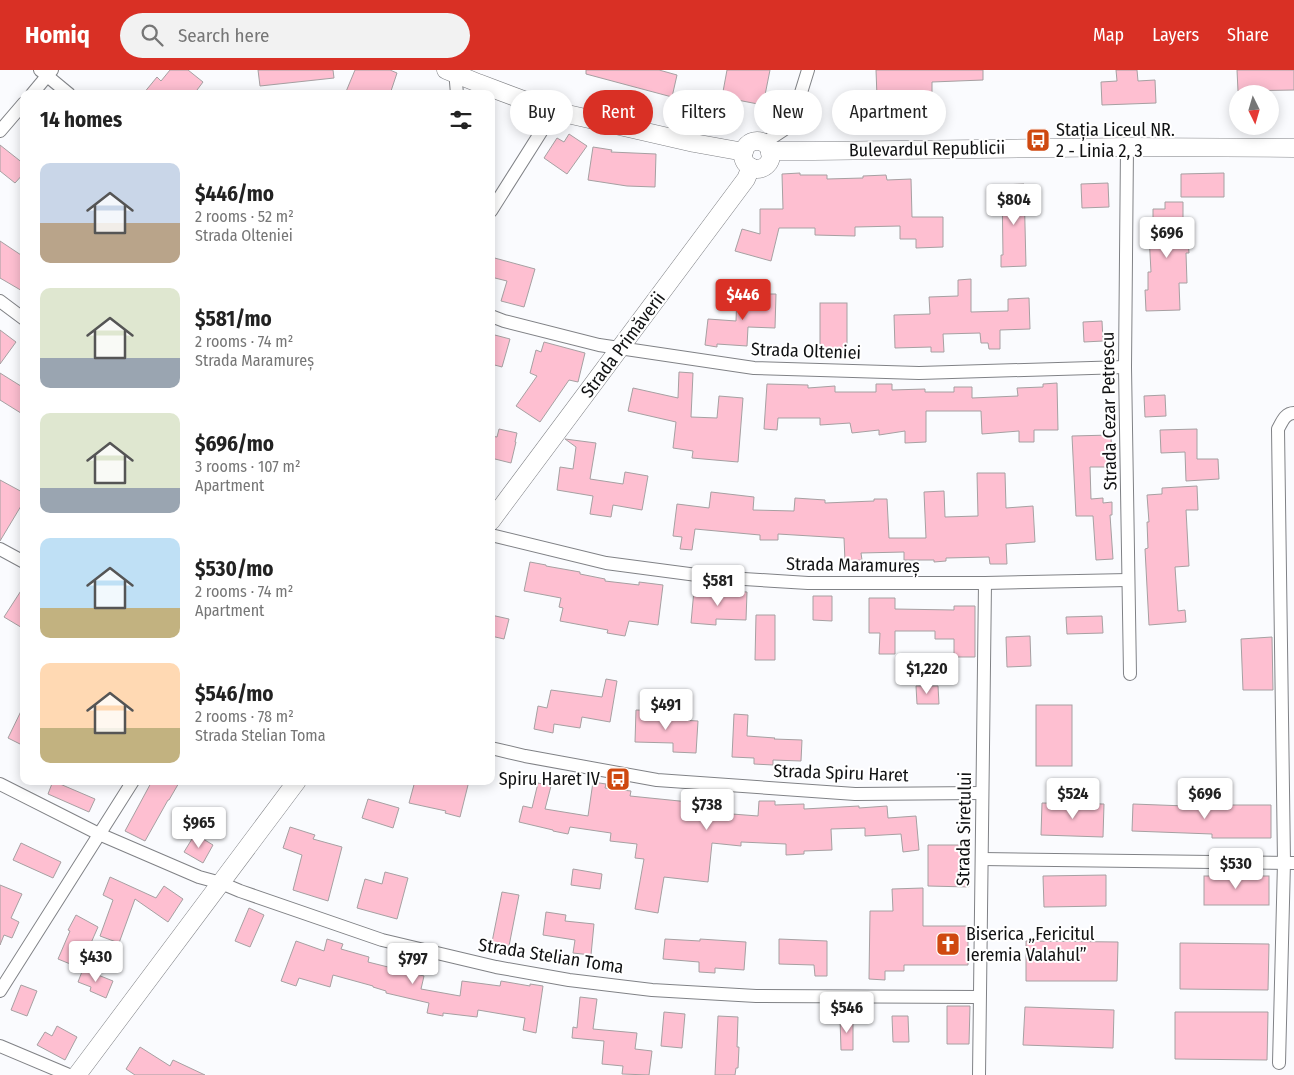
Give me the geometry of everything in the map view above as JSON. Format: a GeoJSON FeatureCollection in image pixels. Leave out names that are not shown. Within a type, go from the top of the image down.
{"type":"FeatureCollection","features":[{"type":"Feature","properties":{"kind":"main road"},"geometry":{"type":"LineString","coordinates":[[452,71],[510,94]]}},
{"type":"Feature","properties":{"kind":"main road"},"geometry":{"type":"LineString","coordinates":[[573,115],[694,143],[747,160],[760,168],[767,164],[770,157],[767,148],[760,141],[751,143],[745,148],[747,160]]}},
{"type":"Feature","properties":{"kind":"main road","name":"Bulevardul Republicii"},"geometry":{"type":"LineString","coordinates":[[767,148],[775,151],[1127,147],[1294,148]]}},
{"type":"Feature","properties":{"kind":"main road","name":"Strada Primăverii"},"geometry":{"type":"LineString","coordinates":[[495,516],[746,179],[747,160]]}},
{"type":"Feature","properties":{"kind":"main road"},"geometry":{"type":"LineString","coordinates":[[77,1075],[295,785]]}},
{"type":"Feature","properties":{"kind":"street"},"geometry":{"type":"LineString","coordinates":[[767,148],[791,125],[808,70]]}},
{"type":"Feature","properties":{"kind":"street"},"geometry":{"type":"LineString","coordinates":[[452,71],[456,90]]}},
{"type":"Feature","properties":{"kind":"street"},"geometry":{"type":"LineString","coordinates":[[35,90],[46,72],[65,90]]}},
{"type":"Feature","properties":{"kind":"street"},"geometry":{"type":"LineString","coordinates":[[0,131],[20,108]]}},
{"type":"Feature","properties":{"kind":"street"},"geometry":{"type":"LineString","coordinates":[[495,200],[539,135]]}},
{"type":"Feature","properties":{"kind":"street","name":"Strada Cezar Petrescu"},"geometry":{"type":"LineString","coordinates":[[1127,147],[1125,367],[1130,674]]}},
{"type":"Feature","properties":{"kind":"street"},"geometry":{"type":"LineString","coordinates":[[0,302],[20,316]]}},
{"type":"Feature","properties":{"kind":"street","name":"Strada Olteniei"},"geometry":{"type":"LineString","coordinates":[[495,318],[599,345],[754,368],[919,373],[1125,367]]}},
{"type":"Feature","properties":{"kind":"street"},"geometry":{"type":"LineString","coordinates":[[1279,1063],[1289,862],[1278,429],[1290,413],[1294,413]]}},
{"type":"Feature","properties":{"kind":"street","name":"Strada Maramureș"},"geometry":{"type":"LineString","coordinates":[[495,536],[606,563],[712,577],[808,583],[985,584],[1128,580]]}},
{"type":"Feature","properties":{"kind":"street"},"geometry":{"type":"LineString","coordinates":[[0,549],[20,560]]}},
{"type":"Feature","properties":{"kind":"street","name":"Strada Siretului"},"geometry":{"type":"LineString","coordinates":[[979,1075],[985,584]]}},
{"type":"Feature","properties":{"kind":"street","name":"Strada Spiru Haret"},"geometry":{"type":"LineString","coordinates":[[495,749],[657,780],[855,794],[982,793]]}},
{"type":"Feature","properties":{"kind":"street","name":"Strada Stelian Toma"},"geometry":{"type":"LineString","coordinates":[[0,784],[99,834],[199,876],[382,940],[496,967],[569,980],[652,990],[756,996],[979,997]]}},
{"type":"Feature","properties":{"kind":"street"},"geometry":{"type":"LineString","coordinates":[[0,991],[130,785]]}},
{"type":"Feature","properties":{"kind":"street"},"geometry":{"type":"LineString","coordinates":[[982,859],[1289,862]]}},
{"type":"Feature","properties":{"kind":"street"},"geometry":{"type":"LineString","coordinates":[[0,1046],[69,1075]]}},
{"type":"Feature","properties":{"kind":"building"},"geometry":{"type":"Polygon","coordinates":[[[170,70],[188,70],[203,82],[197,90],[146,90],[157,77],[161,81],[170,70]]]}},
{"type":"Feature","properties":{"kind":"building"},"geometry":{"type":"Polygon","coordinates":[[[258,70],[333,70],[334,78],[260,86],[258,70]]]}},
{"type":"Feature","properties":{"kind":"building"},"geometry":{"type":"Polygon","coordinates":[[[355,70],[390,70],[397,73],[391,90],[347,90],[355,70]]]}},
{"type":"Feature","properties":{"kind":"building"},"geometry":{"type":"Polygon","coordinates":[[[586,70],[659,70],[677,75],[674,90],[663,90],[663,95],[653,92],[653,90],[646,90],[586,74],[586,70]]]}},
{"type":"Feature","properties":{"kind":"building"},"geometry":{"type":"Polygon","coordinates":[[[727,70],[770,70],[766,90],[754,90],[754,103],[744,101],[744,90],[723,90],[727,70]]]}},
{"type":"Feature","properties":{"kind":"building"},"geometry":{"type":"Polygon","coordinates":[[[876,70],[983,70],[983,80],[932,82],[932,90],[877,90],[876,70]]]}},
{"type":"Feature","properties":{"kind":"building"},"geometry":{"type":"Polygon","coordinates":[[[1116,70],[1137,70],[1138,81],[1155,80],[1156,103],[1102,105],[1101,82],[1117,81],[1116,70]]]}},
{"type":"Feature","properties":{"kind":"building"},"geometry":{"type":"Polygon","coordinates":[[[1237,70],[1294,70],[1294,90],[1279,90],[1279,85],[1238,85],[1237,70]]]}},
{"type":"Feature","properties":{"kind":"building"},"geometry":{"type":"Polygon","coordinates":[[[568,135],[570,135],[587,146],[567,174],[544,158],[557,138],[564,142],[568,135]]]}},
{"type":"Feature","properties":{"kind":"building"},"geometry":{"type":"Polygon","coordinates":[[[0,145],[20,161],[20,177],[15,183],[0,171],[0,145]]]}},
{"type":"Feature","properties":{"kind":"building"},"geometry":{"type":"Polygon","coordinates":[[[593,147],[612,150],[611,152],[656,154],[655,187],[627,186],[588,180],[593,147]]]}},
{"type":"Feature","properties":{"kind":"building"},"geometry":{"type":"Polygon","coordinates":[[[800,173],[800,175],[827,175],[827,179],[886,175],[887,180],[911,179],[912,217],[943,217],[943,247],[916,248],[916,239],[900,239],[900,226],[855,227],[855,236],[815,235],[815,228],[779,228],[771,261],[735,251],[742,229],[760,234],[760,209],[783,209],[782,174],[800,173]]]}},
{"type":"Feature","properties":{"kind":"building"},"geometry":{"type":"Polygon","coordinates":[[[1224,173],[1224,197],[1181,197],[1181,174],[1224,173]]]}},
{"type":"Feature","properties":{"kind":"building"},"geometry":{"type":"Polygon","coordinates":[[[1108,183],[1109,207],[1082,208],[1081,184],[1108,183]]]}},
{"type":"Feature","properties":{"kind":"building"},"geometry":{"type":"Polygon","coordinates":[[[1024,184],[1026,266],[1001,267],[1001,255],[1003,255],[1002,185],[1024,184]]]}},
{"type":"Feature","properties":{"kind":"building"},"geometry":{"type":"Polygon","coordinates":[[[1165,202],[1183,202],[1183,240],[1188,240],[1189,253],[1186,253],[1187,283],[1179,283],[1180,310],[1146,311],[1145,290],[1148,290],[1148,272],[1151,272],[1149,235],[1153,235],[1153,209],[1165,209],[1165,202]]]}},
{"type":"Feature","properties":{"kind":"building"},"geometry":{"type":"Polygon","coordinates":[[[0,241],[20,254],[20,290],[0,278],[0,241]]]}},
{"type":"Feature","properties":{"kind":"building"},"geometry":{"type":"Polygon","coordinates":[[[495,258],[535,269],[524,307],[501,301],[507,281],[495,278],[495,258]]]}},
{"type":"Feature","properties":{"kind":"building"},"geometry":{"type":"Polygon","coordinates":[[[971,279],[971,312],[1008,311],[1008,299],[1029,298],[1030,329],[1000,330],[1000,349],[989,349],[988,343],[981,343],[980,333],[943,334],[944,352],[931,352],[931,347],[895,348],[894,315],[930,314],[929,297],[958,296],[958,280],[971,279]]]}},
{"type":"Feature","properties":{"kind":"building"},"geometry":{"type":"Polygon","coordinates":[[[756,294],[776,294],[775,328],[748,327],[747,346],[717,344],[717,347],[705,345],[708,319],[736,321],[737,295],[756,296],[756,294]]]}},
{"type":"Feature","properties":{"kind":"building"},"geometry":{"type":"Polygon","coordinates":[[[820,303],[847,303],[847,352],[820,352],[820,303]]]}},
{"type":"Feature","properties":{"kind":"building"},"geometry":{"type":"Polygon","coordinates":[[[1102,321],[1103,341],[1084,342],[1083,322],[1102,321]]]}},
{"type":"Feature","properties":{"kind":"building"},"geometry":{"type":"Polygon","coordinates":[[[0,330],[16,342],[0,364],[0,330]]]}},
{"type":"Feature","properties":{"kind":"building"},"geometry":{"type":"Polygon","coordinates":[[[495,335],[510,339],[502,367],[495,365],[495,335]]]}},
{"type":"Feature","properties":{"kind":"building"},"geometry":{"type":"Polygon","coordinates":[[[544,342],[585,353],[578,382],[569,380],[540,422],[516,406],[537,376],[530,373],[536,350],[541,352],[544,342]]]}},
{"type":"Feature","properties":{"kind":"building"},"geometry":{"type":"Polygon","coordinates":[[[679,372],[693,373],[691,417],[717,418],[719,396],[743,398],[738,462],[692,458],[693,451],[673,448],[676,422],[628,411],[633,388],[678,398],[679,372]]]}},
{"type":"Feature","properties":{"kind":"building"},"geometry":{"type":"Polygon","coordinates":[[[0,373],[20,386],[20,412],[0,400],[0,373]]]}},
{"type":"Feature","properties":{"kind":"building"},"geometry":{"type":"Polygon","coordinates":[[[1057,383],[1058,430],[1034,430],[1034,442],[1019,442],[1019,431],[982,434],[981,411],[926,411],[926,442],[905,443],[905,431],[879,435],[879,430],[852,433],[850,423],[820,425],[820,418],[778,418],[777,430],[764,429],[767,384],[808,385],[808,388],[835,386],[835,392],[876,392],[876,384],[892,384],[892,390],[925,389],[925,392],[954,392],[954,387],[972,387],[972,398],[1018,396],[1017,388],[1043,387],[1043,384],[1057,383]]]}},
{"type":"Feature","properties":{"kind":"building"},"geometry":{"type":"Polygon","coordinates":[[[1165,395],[1166,416],[1145,417],[1144,396],[1165,395]]]}},
{"type":"Feature","properties":{"kind":"building"},"geometry":{"type":"Polygon","coordinates":[[[499,429],[517,433],[511,463],[495,459],[495,437],[497,437],[499,429]]]}},
{"type":"Feature","properties":{"kind":"building"},"geometry":{"type":"Polygon","coordinates":[[[1197,429],[1197,459],[1218,459],[1219,479],[1186,481],[1185,452],[1161,453],[1160,430],[1197,429]]]}},
{"type":"Feature","properties":{"kind":"building"},"geometry":{"type":"Polygon","coordinates":[[[1111,435],[1112,467],[1090,467],[1091,499],[1103,498],[1103,503],[1112,502],[1112,515],[1110,515],[1113,559],[1096,560],[1093,516],[1076,516],[1072,436],[1111,435]]]}},
{"type":"Feature","properties":{"kind":"building"},"geometry":{"type":"Polygon","coordinates":[[[565,439],[596,443],[590,479],[623,484],[625,472],[648,476],[642,510],[613,505],[611,517],[590,514],[593,496],[557,490],[560,467],[573,469],[576,447],[565,439]]]}},
{"type":"Feature","properties":{"kind":"building"},"geometry":{"type":"Polygon","coordinates":[[[977,473],[1005,473],[1006,508],[1033,506],[1035,542],[1006,544],[1007,564],[990,564],[989,557],[946,558],[946,561],[934,562],[934,560],[904,560],[904,552],[861,553],[862,560],[845,561],[844,538],[778,534],[778,540],[760,540],[760,535],[695,529],[692,550],[680,549],[682,537],[673,536],[677,504],[709,508],[711,492],[754,497],[753,510],[794,511],[795,498],[825,500],[825,503],[887,499],[889,538],[926,538],[924,492],[944,491],[945,517],[978,516],[977,473]]]}},
{"type":"Feature","properties":{"kind":"building"},"geometry":{"type":"Polygon","coordinates":[[[0,480],[20,491],[20,508],[0,541],[0,480]]]}},
{"type":"Feature","properties":{"kind":"building"},"geometry":{"type":"Polygon","coordinates":[[[1197,486],[1198,510],[1186,510],[1189,566],[1175,567],[1178,611],[1185,610],[1186,622],[1149,625],[1145,549],[1148,548],[1147,522],[1149,522],[1147,495],[1162,494],[1162,488],[1197,486]]]}},
{"type":"Feature","properties":{"kind":"building"},"geometry":{"type":"Polygon","coordinates":[[[530,562],[580,572],[580,574],[605,579],[605,581],[639,585],[639,582],[663,585],[658,625],[629,621],[625,636],[607,633],[608,630],[560,621],[563,608],[559,607],[561,598],[524,591],[530,562]]]}},
{"type":"Feature","properties":{"kind":"building"},"geometry":{"type":"Polygon","coordinates":[[[694,590],[730,593],[730,591],[747,592],[746,620],[716,619],[716,625],[691,623],[694,590]]]}},
{"type":"Feature","properties":{"kind":"building"},"geometry":{"type":"Polygon","coordinates":[[[20,592],[20,627],[4,617],[20,592]]]}},
{"type":"Feature","properties":{"kind":"building"},"geometry":{"type":"Polygon","coordinates":[[[813,596],[832,596],[832,621],[813,620],[813,596]]]}},
{"type":"Feature","properties":{"kind":"building"},"geometry":{"type":"Polygon","coordinates":[[[869,598],[895,598],[895,609],[954,610],[954,606],[975,606],[975,657],[954,657],[954,639],[935,639],[935,631],[895,631],[895,654],[879,654],[880,633],[869,633],[869,598]]]}},
{"type":"Feature","properties":{"kind":"building"},"geometry":{"type":"Polygon","coordinates":[[[756,615],[775,615],[775,660],[755,660],[756,615]]]}},
{"type":"Feature","properties":{"kind":"building"},"geometry":{"type":"Polygon","coordinates":[[[495,616],[509,619],[504,639],[495,637],[495,616]]]}},
{"type":"Feature","properties":{"kind":"building"},"geometry":{"type":"Polygon","coordinates":[[[1102,616],[1103,633],[1067,634],[1066,617],[1102,616]]]}},
{"type":"Feature","properties":{"kind":"building"},"geometry":{"type":"Polygon","coordinates":[[[1030,636],[1031,666],[1007,667],[1006,637],[1030,636]]]}},
{"type":"Feature","properties":{"kind":"building"},"geometry":{"type":"Polygon","coordinates":[[[1272,637],[1273,690],[1243,690],[1241,639],[1272,637]]]}},
{"type":"Feature","properties":{"kind":"building"},"geometry":{"type":"Polygon","coordinates":[[[606,679],[617,681],[610,722],[582,717],[580,728],[554,724],[553,733],[534,729],[538,706],[547,708],[551,690],[602,697],[606,679]]]}},
{"type":"Feature","properties":{"kind":"building"},"geometry":{"type":"Polygon","coordinates":[[[916,686],[938,686],[939,704],[917,704],[916,686]]]}},
{"type":"Feature","properties":{"kind":"building"},"geometry":{"type":"Polygon","coordinates":[[[1036,705],[1072,705],[1072,766],[1036,766],[1036,705]]]}},
{"type":"Feature","properties":{"kind":"building"},"geometry":{"type":"Polygon","coordinates":[[[636,710],[661,711],[661,719],[698,721],[696,753],[673,752],[673,743],[635,742],[636,710]]]}},
{"type":"Feature","properties":{"kind":"building"},"geometry":{"type":"Polygon","coordinates":[[[20,713],[20,744],[8,738],[20,713]]]}},
{"type":"Feature","properties":{"kind":"building"},"geometry":{"type":"Polygon","coordinates":[[[734,714],[748,715],[747,736],[802,740],[801,761],[773,760],[773,765],[754,764],[754,758],[732,757],[734,714]]]}},
{"type":"Feature","properties":{"kind":"building"},"geometry":{"type":"Polygon","coordinates":[[[593,782],[606,784],[605,788],[631,791],[630,796],[719,805],[719,813],[758,816],[759,801],[775,801],[775,805],[804,804],[804,809],[887,806],[888,818],[916,816],[919,850],[903,852],[901,834],[865,836],[865,828],[831,829],[832,850],[804,851],[804,854],[786,855],[786,844],[741,842],[741,846],[712,843],[708,882],[664,877],[658,913],[635,909],[644,859],[635,858],[637,844],[610,841],[611,833],[570,827],[568,834],[519,822],[523,806],[532,808],[538,783],[551,786],[545,809],[588,816],[593,782]]]}},
{"type":"Feature","properties":{"kind":"building"},"geometry":{"type":"Polygon","coordinates":[[[51,785],[62,785],[95,799],[89,812],[48,794],[51,785]]]}},
{"type":"Feature","properties":{"kind":"building"},"geometry":{"type":"Polygon","coordinates":[[[150,785],[178,785],[145,841],[125,831],[150,785]]]}},
{"type":"Feature","properties":{"kind":"building"},"geometry":{"type":"Polygon","coordinates":[[[414,785],[468,785],[460,817],[445,813],[446,811],[409,803],[414,785]]]}},
{"type":"Feature","properties":{"kind":"building"},"geometry":{"type":"Polygon","coordinates":[[[368,799],[399,808],[393,828],[362,818],[368,799]]]}},
{"type":"Feature","properties":{"kind":"building"},"geometry":{"type":"Polygon","coordinates":[[[1042,803],[1104,804],[1103,837],[1041,835],[1042,803]]]}},
{"type":"Feature","properties":{"kind":"building"},"geometry":{"type":"Polygon","coordinates":[[[1133,804],[1212,807],[1212,805],[1271,805],[1271,838],[1212,838],[1212,834],[1132,831],[1133,804]]]}},
{"type":"Feature","properties":{"kind":"building"},"geometry":{"type":"Polygon","coordinates":[[[290,827],[315,835],[313,839],[342,847],[328,901],[293,890],[302,855],[283,848],[290,827]]]}},
{"type":"Feature","properties":{"kind":"building"},"geometry":{"type":"Polygon","coordinates":[[[195,834],[213,845],[203,863],[184,852],[195,834]]]}},
{"type":"Feature","properties":{"kind":"building"},"geometry":{"type":"Polygon","coordinates":[[[21,843],[61,862],[53,878],[13,860],[21,843]]]}},
{"type":"Feature","properties":{"kind":"building"},"geometry":{"type":"Polygon","coordinates":[[[928,845],[969,845],[969,887],[928,886],[928,845]]]}},
{"type":"Feature","properties":{"kind":"building"},"geometry":{"type":"Polygon","coordinates":[[[573,869],[602,874],[600,889],[571,885],[573,869]]]}},
{"type":"Feature","properties":{"kind":"building"},"geometry":{"type":"Polygon","coordinates":[[[385,872],[408,878],[397,919],[357,908],[365,879],[382,884],[385,872]]]}},
{"type":"Feature","properties":{"kind":"building"},"geometry":{"type":"Polygon","coordinates":[[[1106,875],[1106,906],[1044,907],[1043,876],[1106,875]]]}},
{"type":"Feature","properties":{"kind":"building"},"geometry":{"type":"Polygon","coordinates":[[[1204,876],[1269,876],[1269,905],[1204,905],[1204,876]]]}},
{"type":"Feature","properties":{"kind":"building"},"geometry":{"type":"Polygon","coordinates":[[[110,877],[156,898],[164,886],[183,899],[168,922],[135,899],[119,943],[100,936],[113,900],[103,895],[110,877]]]}},
{"type":"Feature","properties":{"kind":"building"},"geometry":{"type":"Polygon","coordinates":[[[0,885],[22,894],[11,918],[19,922],[12,938],[4,935],[0,945],[0,885]]]}},
{"type":"Feature","properties":{"kind":"building"},"geometry":{"type":"Polygon","coordinates":[[[923,888],[923,926],[968,926],[968,965],[904,965],[904,971],[885,971],[885,980],[869,979],[870,911],[893,911],[892,889],[923,888]]]}},
{"type":"Feature","properties":{"kind":"building"},"geometry":{"type":"Polygon","coordinates":[[[502,892],[519,895],[509,946],[492,942],[502,892]]]}},
{"type":"Feature","properties":{"kind":"building"},"geometry":{"type":"Polygon","coordinates":[[[249,908],[264,915],[250,947],[235,941],[249,908]]]}},
{"type":"Feature","properties":{"kind":"building"},"geometry":{"type":"Polygon","coordinates":[[[546,912],[566,915],[565,921],[594,924],[591,955],[573,953],[575,940],[543,935],[546,912]]]}},
{"type":"Feature","properties":{"kind":"building"},"geometry":{"type":"Polygon","coordinates":[[[76,915],[98,927],[80,968],[58,959],[70,931],[68,930],[76,915]]]}},
{"type":"Feature","properties":{"kind":"building"},"geometry":{"type":"Polygon","coordinates":[[[327,939],[343,944],[341,949],[369,957],[368,962],[424,976],[421,989],[460,996],[462,981],[500,986],[501,981],[530,986],[530,984],[543,986],[536,1033],[523,1030],[525,1018],[478,1010],[477,1017],[443,1013],[443,1016],[427,1013],[429,1003],[386,993],[386,991],[373,986],[333,975],[330,987],[299,978],[296,986],[281,981],[296,941],[324,951],[327,939]]]}},
{"type":"Feature","properties":{"kind":"building"},"geometry":{"type":"Polygon","coordinates":[[[665,939],[746,942],[744,970],[715,968],[715,973],[699,972],[699,962],[663,959],[665,939]]]}},
{"type":"Feature","properties":{"kind":"building"},"geometry":{"type":"Polygon","coordinates":[[[779,939],[827,941],[827,976],[815,976],[814,965],[779,964],[779,939]]]}},
{"type":"Feature","properties":{"kind":"building"},"geometry":{"type":"Polygon","coordinates":[[[1026,941],[1118,942],[1117,981],[1026,981],[1026,941]]]}},
{"type":"Feature","properties":{"kind":"building"},"geometry":{"type":"Polygon","coordinates":[[[1180,943],[1269,944],[1268,990],[1180,989],[1180,943]]]}},
{"type":"Feature","properties":{"kind":"building"},"geometry":{"type":"Polygon","coordinates":[[[83,969],[113,981],[106,998],[90,991],[91,987],[78,982],[83,969]]]}},
{"type":"Feature","properties":{"kind":"building"},"geometry":{"type":"Polygon","coordinates":[[[21,985],[37,991],[27,1016],[11,1010],[21,985]]]}},
{"type":"Feature","properties":{"kind":"building"},"geometry":{"type":"Polygon","coordinates":[[[580,997],[597,999],[593,1029],[637,1033],[635,1049],[652,1051],[649,1075],[622,1074],[623,1066],[602,1064],[604,1041],[572,1038],[573,1027],[577,1028],[580,997]]]}},
{"type":"Feature","properties":{"kind":"building"},"geometry":{"type":"Polygon","coordinates":[[[947,1006],[970,1006],[969,1044],[947,1044],[947,1006]]]}},
{"type":"Feature","properties":{"kind":"building"},"geometry":{"type":"Polygon","coordinates":[[[1025,1007],[1114,1010],[1113,1048],[1023,1045],[1025,1007]]]}},
{"type":"Feature","properties":{"kind":"building"},"geometry":{"type":"Polygon","coordinates":[[[664,1012],[685,1014],[682,1048],[661,1046],[664,1012]]]}},
{"type":"Feature","properties":{"kind":"building"},"geometry":{"type":"Polygon","coordinates":[[[1175,1012],[1268,1012],[1267,1060],[1175,1059],[1175,1012]]]}},
{"type":"Feature","properties":{"kind":"building"},"geometry":{"type":"Polygon","coordinates":[[[718,1016],[738,1017],[738,1068],[736,1068],[735,1075],[715,1075],[718,1016]]]}},
{"type":"Feature","properties":{"kind":"building"},"geometry":{"type":"Polygon","coordinates":[[[892,1016],[908,1016],[909,1042],[893,1042],[892,1016]]]}},
{"type":"Feature","properties":{"kind":"building"},"geometry":{"type":"Polygon","coordinates":[[[853,1017],[853,1050],[841,1050],[840,1018],[853,1017]]]}},
{"type":"Feature","properties":{"kind":"building"},"geometry":{"type":"Polygon","coordinates":[[[57,1026],[77,1037],[65,1060],[37,1045],[45,1032],[52,1036],[57,1026]]]}},
{"type":"Feature","properties":{"kind":"building"},"geometry":{"type":"Polygon","coordinates":[[[140,1047],[170,1066],[173,1060],[205,1075],[135,1075],[126,1069],[140,1047]]]}},
{"type":"Feature","properties":{"kind":"place","name":"Stația Liceul NR. 2 - Linia 2, 3"},"geometry":{"type":"Point","coordinates":[1038,140]}},
{"type":"Feature","properties":{"kind":"place","name":"Spiru Haret IV"},"geometry":{"type":"Point","coordinates":[618,779]}},
{"type":"Feature","properties":{"kind":"place","name":"Biserica „Fericitul Ieremia Valahul”"},"geometry":{"type":"Point","coordinates":[948,944]}}]}
